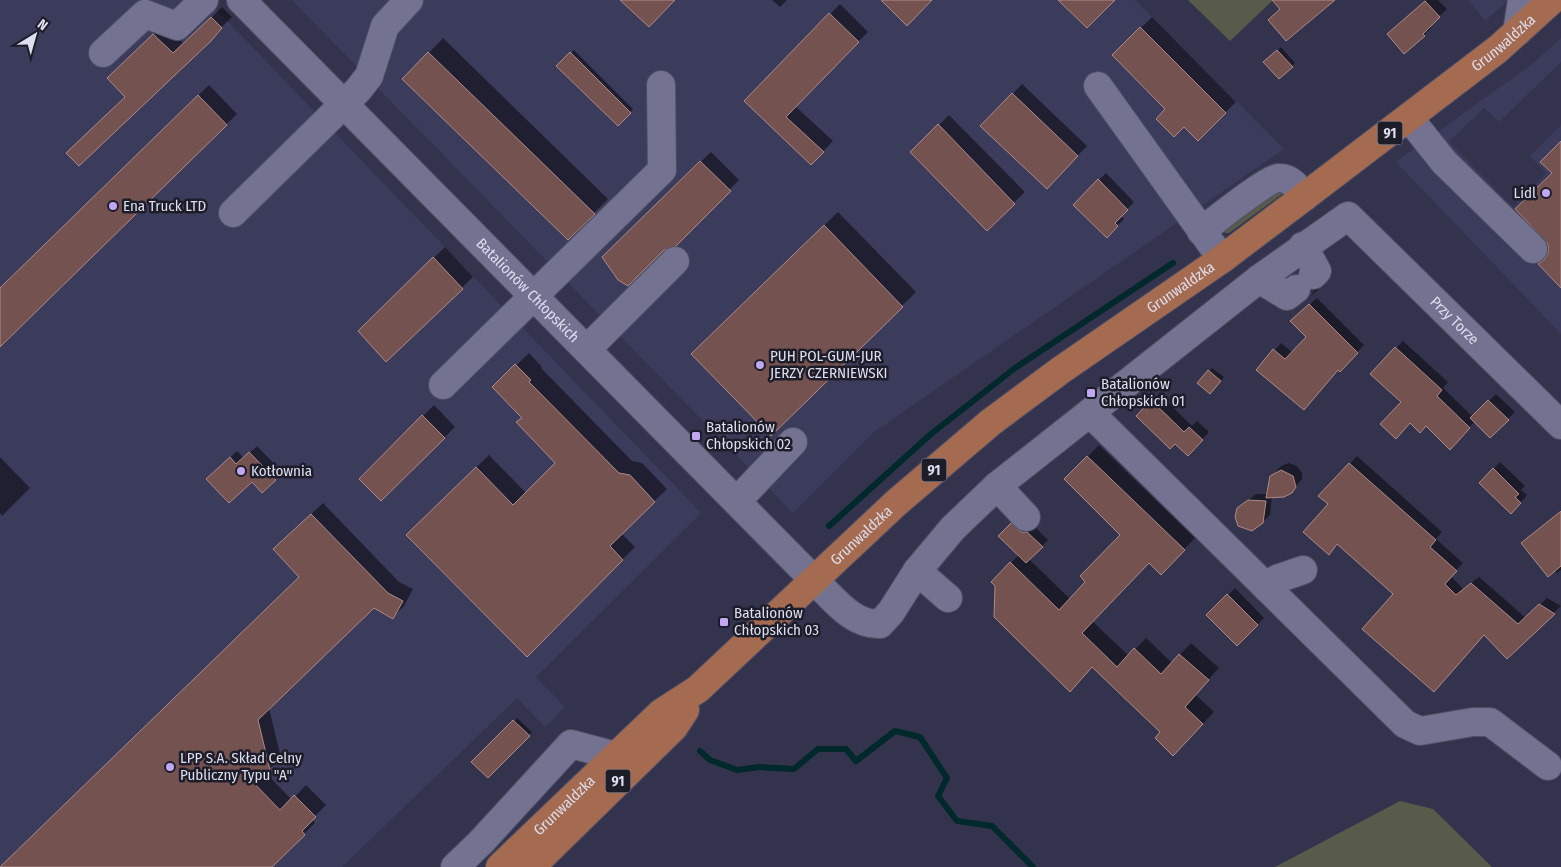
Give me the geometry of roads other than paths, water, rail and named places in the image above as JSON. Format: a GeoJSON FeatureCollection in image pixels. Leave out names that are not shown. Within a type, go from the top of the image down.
{"type":"FeatureCollection","features":[{"type":"Feature","properties":{"kind":"main road","name":"Grunwaldzka"},"geometry":{"type":"LineString","coordinates":[[500,867],[662,713],[698,690],[896,503],[991,422],[1061,370],[1222,259],[1409,118],[1517,32],[1552,0]]}},
{"type":"Feature","properties":{"kind":"main road","name":"Grunwaldzka"},"geometry":{"type":"LineString","coordinates":[[530,867],[674,726],[698,690]]}},
{"type":"Feature","properties":{"kind":"street"},"geometry":{"type":"LineString","coordinates":[[103,53],[145,14],[177,26],[204,0]]}},
{"type":"Feature","properties":{"kind":"street","name":"Batalionów Chłopskich"},"geometry":{"type":"LineString","coordinates":[[241,0],[536,296],[814,580]]}},
{"type":"Feature","properties":{"kind":"street"},"geometry":{"type":"LineString","coordinates":[[233,213],[369,76],[384,26],[409,0]]}},
{"type":"Feature","properties":{"kind":"street"},"geometry":{"type":"LineString","coordinates":[[1517,32],[1522,0]]}},
{"type":"Feature","properties":{"kind":"street"},"geometry":{"type":"LineString","coordinates":[[443,385],[536,296],[662,170],[661,85]]}},
{"type":"Feature","properties":{"kind":"street"},"geometry":{"type":"LineString","coordinates":[[1098,86],[1222,259]]}},
{"type":"Feature","properties":{"kind":"street"},"geometry":{"type":"LineString","coordinates":[[1409,118],[1444,162],[1533,249]]}},
{"type":"Feature","properties":{"kind":"street"},"geometry":{"type":"LineString","coordinates":[[1202,231],[1271,180],[1286,179],[1294,183],[1304,197]]}},
{"type":"Feature","properties":{"kind":"street","name":"Przy Torze"},"geometry":{"type":"LineString","coordinates":[[1303,246],[1348,216],[1561,425]]}},
{"type":"Feature","properties":{"kind":"street"},"geometry":{"type":"LineString","coordinates":[[814,580],[856,619],[868,624],[880,624],[891,612],[917,572],[953,528],[997,486],[1091,414],[1259,279],[1303,246],[1316,271],[1286,296],[1259,279]]}},
{"type":"Feature","properties":{"kind":"street"},"geometry":{"type":"LineString","coordinates":[[587,349],[675,261]]}},
{"type":"Feature","properties":{"kind":"street"},"geometry":{"type":"LineString","coordinates":[[1091,414],[1405,724],[1420,731],[1473,722],[1490,722],[1548,766]]}},
{"type":"Feature","properties":{"kind":"street"},"geometry":{"type":"LineString","coordinates":[[737,501],[793,442]]}},
{"type":"Feature","properties":{"kind":"street"},"geometry":{"type":"LineString","coordinates":[[997,486],[1026,517]]}},
{"type":"Feature","properties":{"kind":"street"},"geometry":{"type":"LineString","coordinates":[[1267,588],[1277,579],[1304,570]]}},
{"type":"Feature","properties":{"kind":"street"},"geometry":{"type":"LineString","coordinates":[[917,572],[948,598]]}},
{"type":"Feature","properties":{"kind":"street"},"geometry":{"type":"LineString","coordinates":[[455,867],[481,842],[570,744],[616,756]]}},
{"type":"Feature","properties":{"kind":"waterway"},"geometry":{"type":"LineString","coordinates":[[829,526],[931,434],[1015,368],[1173,263]]}},
{"type":"Feature","properties":{"kind":"waterway"},"geometry":{"type":"LineString","coordinates":[[700,751],[710,760],[737,770],[759,767],[794,769],[818,749],[846,749],[856,761],[895,731],[920,737],[947,778],[938,796],[957,821],[992,826],[1033,867]]}},
{"type":"Feature","properties":{"kind":"place","name":"Lidl"},"geometry":{"type":"Point","coordinates":[1546,193]}},
{"type":"Feature","properties":{"kind":"place","name":"Ena Truck LTD"},"geometry":{"type":"Point","coordinates":[113,206]}},
{"type":"Feature","properties":{"kind":"place","name":"PUH POL-GUM-JUR JERZY CZERNIEWSKI"},"geometry":{"type":"Point","coordinates":[760,365]}},
{"type":"Feature","properties":{"kind":"place","name":"Batalionów Chłopskich 01"},"geometry":{"type":"Point","coordinates":[1091,393]}},
{"type":"Feature","properties":{"kind":"place","name":"Batalionów Chłopskich 02"},"geometry":{"type":"Point","coordinates":[696,436]}},
{"type":"Feature","properties":{"kind":"place","name":"Kotłownia"},"geometry":{"type":"Point","coordinates":[241,471]}},
{"type":"Feature","properties":{"kind":"place","name":"Batalionów Chłopskich 03"},"geometry":{"type":"Point","coordinates":[724,622]}},
{"type":"Feature","properties":{"kind":"place","name":"LPP S.A. Skład Celny Publiczny Typu \"A\""},"geometry":{"type":"Point","coordinates":[170,767]}}]}
